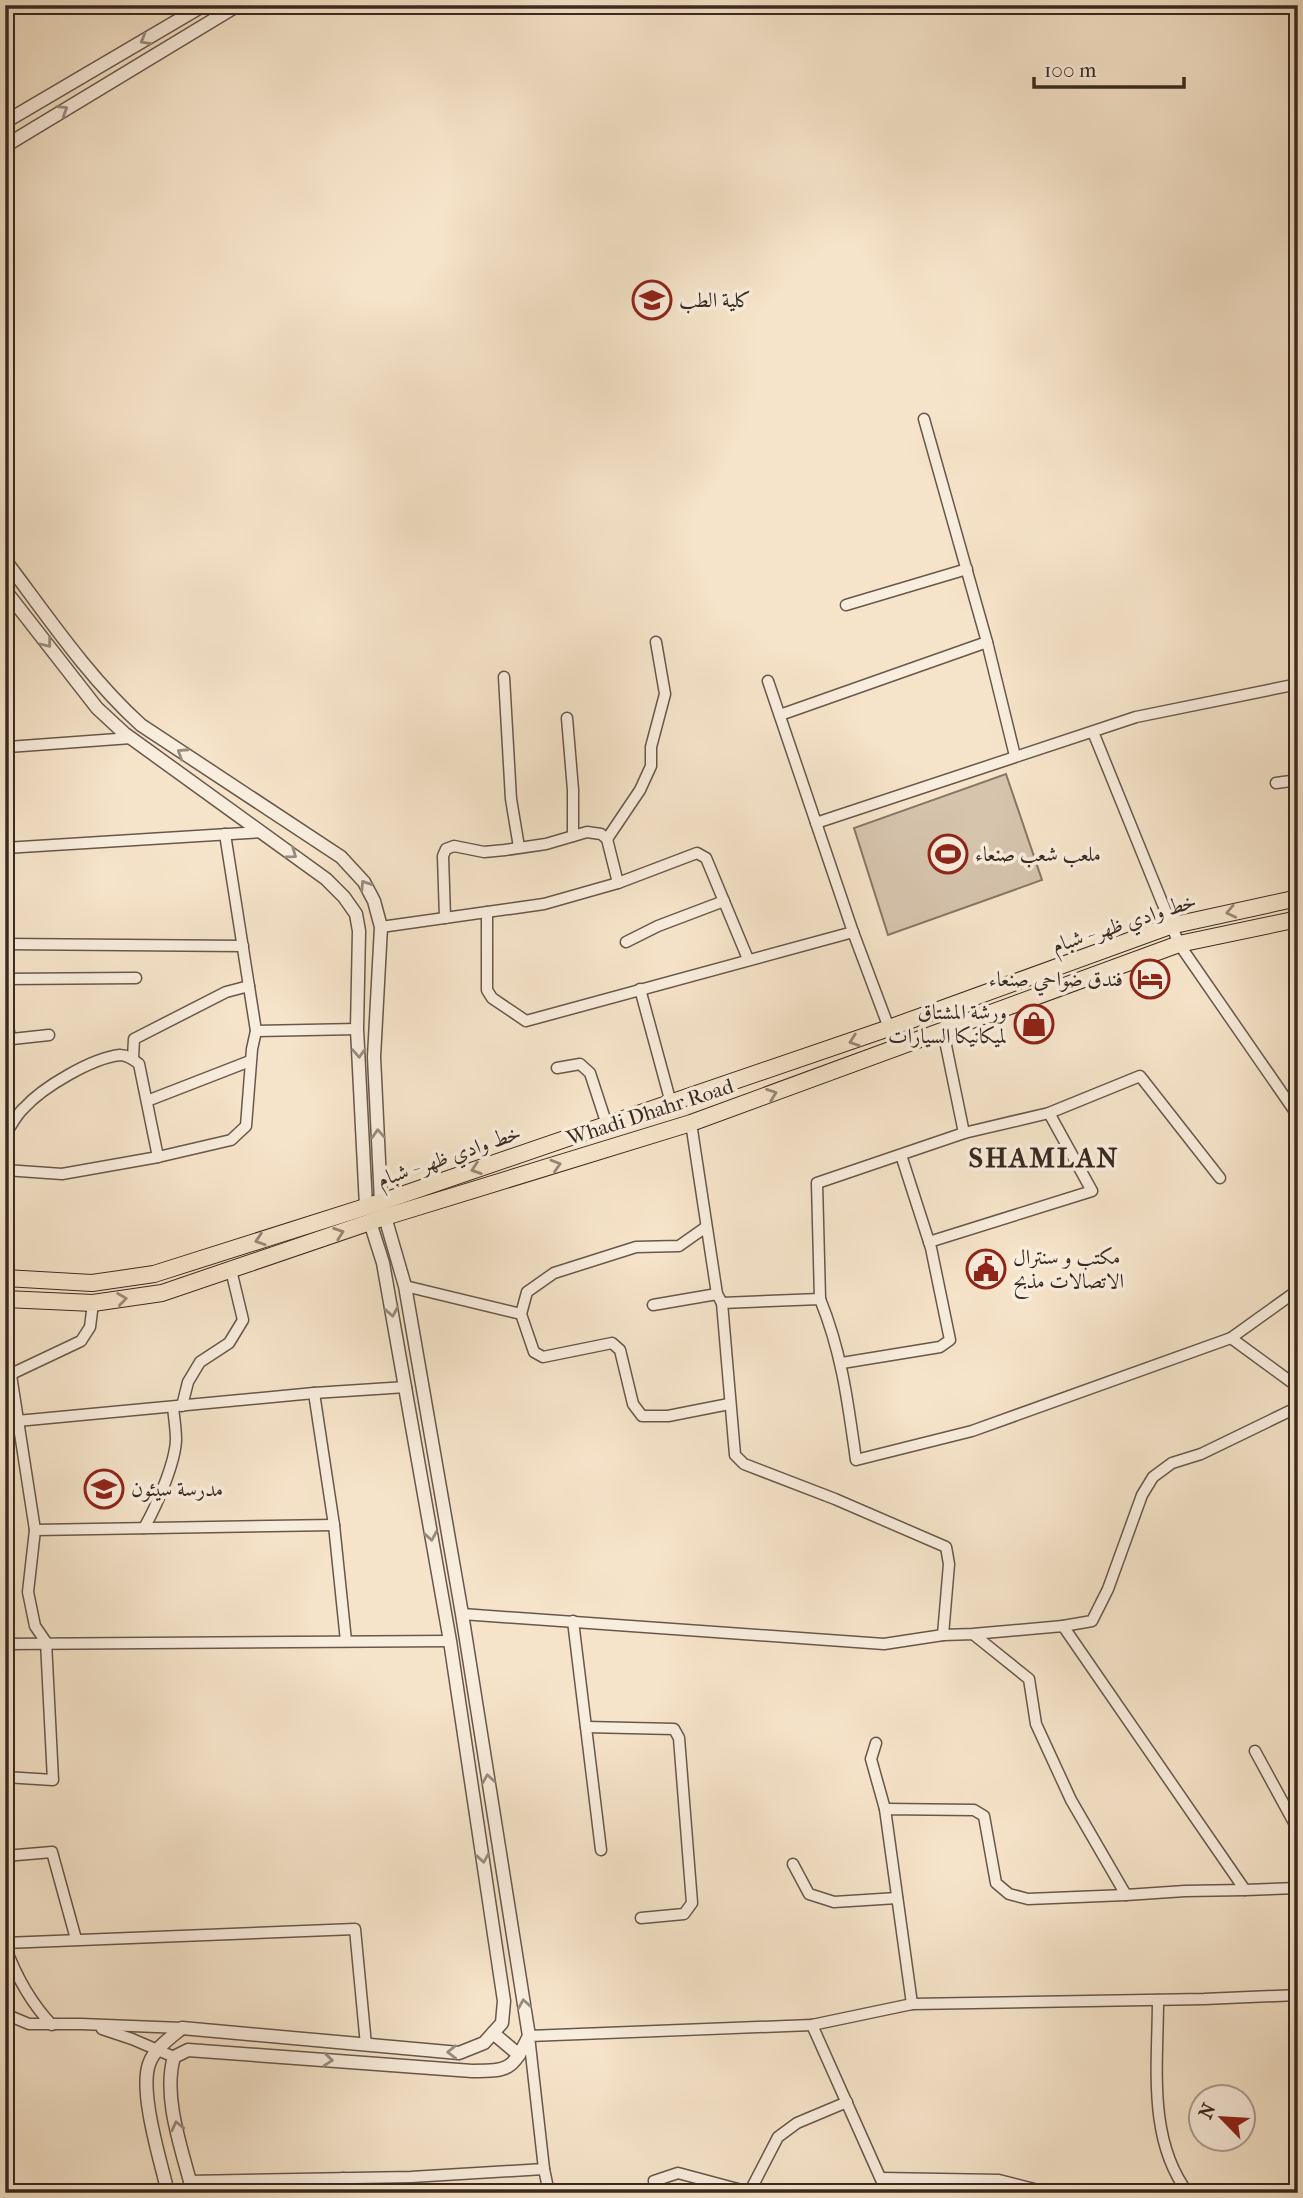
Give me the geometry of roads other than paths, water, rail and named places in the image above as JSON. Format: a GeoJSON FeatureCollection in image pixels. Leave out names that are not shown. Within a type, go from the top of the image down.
{"type":"FeatureCollection","features":[{"type":"Feature","properties":{"kind":"main road","name":"خط وادي ظهر - شبام"},"geometry":{"type":"LineString","coordinates":[[5,1278],[92,1283],[154,1274],[376,1212],[607,1125],[890,1028],[1170,926],[1298,898]]}},
{"type":"Feature","properties":{"kind":"main road","name":"Whadi Dhahr Road"},"geometry":{"type":"LineString","coordinates":[[5,1299],[93,1303],[162,1293],[231,1270],[376,1212],[691,1123],[1179,944],[1298,919]]}},
{"type":"Feature","properties":{"kind":"street"},"geometry":{"type":"LineString","coordinates":[[5,122],[204,5]]}},
{"type":"Feature","properties":{"kind":"street"},"geometry":{"type":"LineString","coordinates":[[5,146],[238,5]]}},
{"type":"Feature","properties":{"kind":"street"},"geometry":{"type":"LineString","coordinates":[[924,419],[1016,756]]}},
{"type":"Feature","properties":{"kind":"street"},"geometry":{"type":"LineString","coordinates":[[5,560],[114,700],[141,725],[341,857],[365,882],[374,901],[381,928],[374,1056],[376,1212],[405,1286],[462,1614],[529,2036],[549,2193]]}},
{"type":"Feature","properties":{"kind":"street"},"geometry":{"type":"LineString","coordinates":[[846,605],[967,569]]}},
{"type":"Feature","properties":{"kind":"street"},"geometry":{"type":"LineString","coordinates":[[5,590],[97,708],[131,738],[326,878],[356,914],[359,931],[358,1029],[376,1212],[450,1642],[504,2001],[502,2023],[484,2043],[459,2053],[182,2028],[29,2024],[5,2014]]}},
{"type":"Feature","properties":{"kind":"street"},"geometry":{"type":"LineString","coordinates":[[607,839],[640,790],[650,766],[651,747],[665,694],[656,642]]}},
{"type":"Feature","properties":{"kind":"street"},"geometry":{"type":"LineString","coordinates":[[780,715],[987,642]]}},
{"type":"Feature","properties":{"kind":"street"},"geometry":{"type":"LineString","coordinates":[[5,661],[7,747],[131,738]]}},
{"type":"Feature","properties":{"kind":"street"},"geometry":{"type":"LineString","coordinates":[[504,677],[512,799],[519,847]]}},
{"type":"Feature","properties":{"kind":"street"},"geometry":{"type":"LineString","coordinates":[[768,681],[853,932],[890,1028]]}},
{"type":"Feature","properties":{"kind":"street"},"geometry":{"type":"LineString","coordinates":[[816,823],[1136,717],[1298,684]]}},
{"type":"Feature","properties":{"kind":"street"},"geometry":{"type":"LineString","coordinates":[[567,718],[573,790],[573,836]]}},
{"type":"Feature","properties":{"kind":"street"},"geometry":{"type":"LineString","coordinates":[[1093,732],[1179,944],[1298,1116]]}},
{"type":"Feature","properties":{"kind":"street"},"geometry":{"type":"LineString","coordinates":[[1276,783],[1298,780]]}},
{"type":"Feature","properties":{"kind":"street"},"geometry":{"type":"LineString","coordinates":[[5,848],[262,832]]}},
{"type":"Feature","properties":{"kind":"street"},"geometry":{"type":"LineString","coordinates":[[445,918],[443,856],[446,849],[454,846],[484,852],[546,844],[587,832],[601,834],[607,839],[618,883]]}},
{"type":"Feature","properties":{"kind":"street"},"geometry":{"type":"LineString","coordinates":[[5,1170],[62,1174],[158,1157],[231,1140],[246,1126],[250,1062],[256,1031],[225,834]]}},
{"type":"Feature","properties":{"kind":"street"},"geometry":{"type":"LineString","coordinates":[[381,928],[544,904],[618,883],[697,853],[706,858],[748,959]]}},
{"type":"Feature","properties":{"kind":"street"},"geometry":{"type":"LineString","coordinates":[[626,942],[658,926],[724,901]]}},
{"type":"Feature","properties":{"kind":"street"},"geometry":{"type":"LineString","coordinates":[[487,912],[487,990],[492,998],[526,1021],[853,932]]}},
{"type":"Feature","properties":{"kind":"street"},"geometry":{"type":"LineString","coordinates":[[5,944],[243,946]]}},
{"type":"Feature","properties":{"kind":"street"},"geometry":{"type":"LineString","coordinates":[[5,979],[136,978]]}},
{"type":"Feature","properties":{"kind":"street"},"geometry":{"type":"LineString","coordinates":[[133,1058],[134,1039],[226,992],[249,986]]}},
{"type":"Feature","properties":{"kind":"street"},"geometry":{"type":"LineString","coordinates":[[640,989],[671,1103]]}},
{"type":"Feature","properties":{"kind":"street"},"geometry":{"type":"LineString","coordinates":[[5,991],[9,1033],[12,1039],[49,1035]]}},
{"type":"Feature","properties":{"kind":"street"},"geometry":{"type":"LineString","coordinates":[[256,1031],[358,1029]]}},
{"type":"Feature","properties":{"kind":"street"},"geometry":{"type":"LineString","coordinates":[[943,1031],[964,1133]]}},
{"type":"Feature","properties":{"kind":"street"},"geometry":{"type":"LineString","coordinates":[[5,1135],[22,1110],[46,1087],[86,1066],[121,1055],[133,1058],[139,1064],[158,1157]]}},
{"type":"Feature","properties":{"kind":"street"},"geometry":{"type":"LineString","coordinates":[[147,1101],[250,1062]]}},
{"type":"Feature","properties":{"kind":"street"},"geometry":{"type":"LineString","coordinates":[[557,1068],[580,1064],[590,1073],[607,1125]]}},
{"type":"Feature","properties":{"kind":"street"},"geometry":{"type":"LineString","coordinates":[[1220,1178],[1140,1076],[1049,1113],[964,1133],[817,1183],[820,1299],[842,1363],[856,1460],[972,1431],[1231,1338],[1298,1290]]}},
{"type":"Feature","properties":{"kind":"street"},"geometry":{"type":"LineString","coordinates":[[929,1242],[1092,1191],[1049,1113]]}},
{"type":"Feature","properties":{"kind":"street"},"geometry":{"type":"LineString","coordinates":[[691,1123],[719,1298],[734,1455],[744,1464],[835,1499],[946,1547],[949,1564],[943,1634]]}},
{"type":"Feature","properties":{"kind":"street"},"geometry":{"type":"LineString","coordinates":[[842,1363],[940,1347],[950,1340],[929,1242],[901,1155]]}},
{"type":"Feature","properties":{"kind":"street"},"geometry":{"type":"LineString","coordinates":[[706,1227],[679,1246],[635,1247],[554,1273],[527,1292],[521,1314],[534,1352],[543,1357],[612,1343],[621,1350],[633,1404],[642,1416],[668,1416],[729,1404]]}},
{"type":"Feature","properties":{"kind":"street"},"geometry":{"type":"LineString","coordinates":[[144,1528],[153,1513],[174,1453],[178,1406],[188,1382],[200,1362],[229,1343],[243,1320],[231,1270]]}},
{"type":"Feature","properties":{"kind":"street"},"geometry":{"type":"LineString","coordinates":[[405,1286],[521,1314]]}},
{"type":"Feature","properties":{"kind":"street"},"geometry":{"type":"LineString","coordinates":[[653,1305],[719,1298],[820,1299]]}},
{"type":"Feature","properties":{"kind":"street"},"geometry":{"type":"LineString","coordinates":[[5,1777],[53,1780],[46,1642],[35,1626],[28,1592],[35,1530],[11,1421],[8,1376],[81,1341],[90,1326],[93,1303]]}},
{"type":"Feature","properties":{"kind":"street"},"geometry":{"type":"LineString","coordinates":[[1231,1338],[1298,1387]]}},
{"type":"Feature","properties":{"kind":"street"},"geometry":{"type":"LineString","coordinates":[[11,1421],[405,1387]]}},
{"type":"Feature","properties":{"kind":"street"},"geometry":{"type":"LineString","coordinates":[[314,1393],[334,1525],[346,1641]]}},
{"type":"Feature","properties":{"kind":"street"},"geometry":{"type":"LineString","coordinates":[[462,1614],[884,1644],[943,1634],[973,1634],[1092,1621],[1108,1589],[1142,1495],[1153,1476],[1172,1463],[1201,1454],[1298,1407]]}},
{"type":"Feature","properties":{"kind":"street"},"geometry":{"type":"LineString","coordinates":[[35,1530],[334,1525]]}},
{"type":"Feature","properties":{"kind":"street"},"geometry":{"type":"LineString","coordinates":[[573,1622],[601,1850]]}},
{"type":"Feature","properties":{"kind":"street"},"geometry":{"type":"LineString","coordinates":[[1063,1626],[1245,1890]]}},
{"type":"Feature","properties":{"kind":"street"},"geometry":{"type":"LineString","coordinates":[[973,1634],[1029,1679],[1036,1724],[1071,1801],[1126,1895]]}},
{"type":"Feature","properties":{"kind":"street"},"geometry":{"type":"LineString","coordinates":[[5,1644],[450,1642]]}},
{"type":"Feature","properties":{"kind":"street"},"geometry":{"type":"LineString","coordinates":[[586,1727],[674,1728],[679,1738],[692,1903],[684,1914],[641,1918]]}},
{"type":"Feature","properties":{"kind":"street"},"geometry":{"type":"LineString","coordinates":[[876,1743],[871,1759],[886,1809],[912,2004]]}},
{"type":"Feature","properties":{"kind":"street"},"geometry":{"type":"LineString","coordinates":[[1255,1751],[1298,1830]]}},
{"type":"Feature","properties":{"kind":"street"},"geometry":{"type":"LineString","coordinates":[[886,1809],[974,1810],[984,1816],[996,1883],[1009,1894],[1028,1899],[1298,1888]]}},
{"type":"Feature","properties":{"kind":"street"},"geometry":{"type":"LineString","coordinates":[[5,1856],[52,1852],[76,1939]]}},
{"type":"Feature","properties":{"kind":"street"},"geometry":{"type":"LineString","coordinates":[[793,1864],[809,1894],[834,1902],[897,1898]]}},
{"type":"Feature","properties":{"kind":"street"},"geometry":{"type":"LineString","coordinates":[[52,2025],[33,2005],[5,1945],[76,1939],[166,1938],[355,1929],[366,2045]]}},
{"type":"Feature","properties":{"kind":"street"},"geometry":{"type":"LineString","coordinates":[[529,2036],[812,2025],[912,2004],[1298,1996]]}},
{"type":"Feature","properties":{"kind":"street"},"geometry":{"type":"LineString","coordinates":[[1158,2000],[1157,2094],[1163,2144],[1188,2193]]}},
{"type":"Feature","properties":{"kind":"street"},"geometry":{"type":"LineString","coordinates":[[81,2024],[112,2031],[174,2057]]}},
{"type":"Feature","properties":{"kind":"street"},"geometry":{"type":"LineString","coordinates":[[812,2025],[887,2193]]}},
{"type":"Feature","properties":{"kind":"street"},"geometry":{"type":"LineString","coordinates":[[168,2193],[146,2094],[149,2064],[158,2049],[182,2028]]}},
{"type":"Feature","properties":{"kind":"street"},"geometry":{"type":"LineString","coordinates":[[493,2033],[519,2055]]}},
{"type":"Feature","properties":{"kind":"street"},"geometry":{"type":"LineString","coordinates":[[529,2036],[519,2055],[502,2071],[188,2050],[174,2057],[169,2074],[170,2095],[192,2187],[257,2179],[411,2177],[544,2169]]}},
{"type":"Feature","properties":{"kind":"street"},"geometry":{"type":"LineString","coordinates":[[656,2193],[654,2181],[678,2174],[749,2193],[778,2137],[797,2123],[847,2102]]}},
{"type":"Feature","properties":{"kind":"street"},"geometry":{"type":"LineString","coordinates":[[343,2178],[346,2193]]}},
{"type":"Feature","properties":{"kind":"street"},"geometry":{"type":"LineString","coordinates":[[881,2178],[999,2180],[1050,2193]]}},
{"type":"Feature","properties":{"kind":"street"},"geometry":{"type":"LineString","coordinates":[[257,2179],[258,2193]]}},
{"type":"Feature","properties":{"kind":"place","name":"كلية الطب"},"geometry":{"type":"Point","coordinates":[652,300]}},
{"type":"Feature","properties":{"kind":"place","name":"ملعب شعب صنعاء"},"geometry":{"type":"Point","coordinates":[948,854]}},
{"type":"Feature","properties":{"kind":"place","name":"فندق ضواحي صنعاء"},"geometry":{"type":"Point","coordinates":[1150,979]}},
{"type":"Feature","properties":{"kind":"place","name":"ورشة المشتاق لميكانيكا السيارات"},"geometry":{"type":"Point","coordinates":[1034,1024]}},
{"type":"Feature","properties":{"kind":"place","name":"مكتب و سنترال الاتصالات مذبح"},"geometry":{"type":"Point","coordinates":[986,1269]}},
{"type":"Feature","properties":{"kind":"place","name":"مدرسة سيئون"},"geometry":{"type":"Point","coordinates":[104,1489]}},
{"type":"Feature","properties":{"kind":"district","name":"SHAMLAN"},"geometry":{"type":"Point","coordinates":[1044,1157]}}]}
